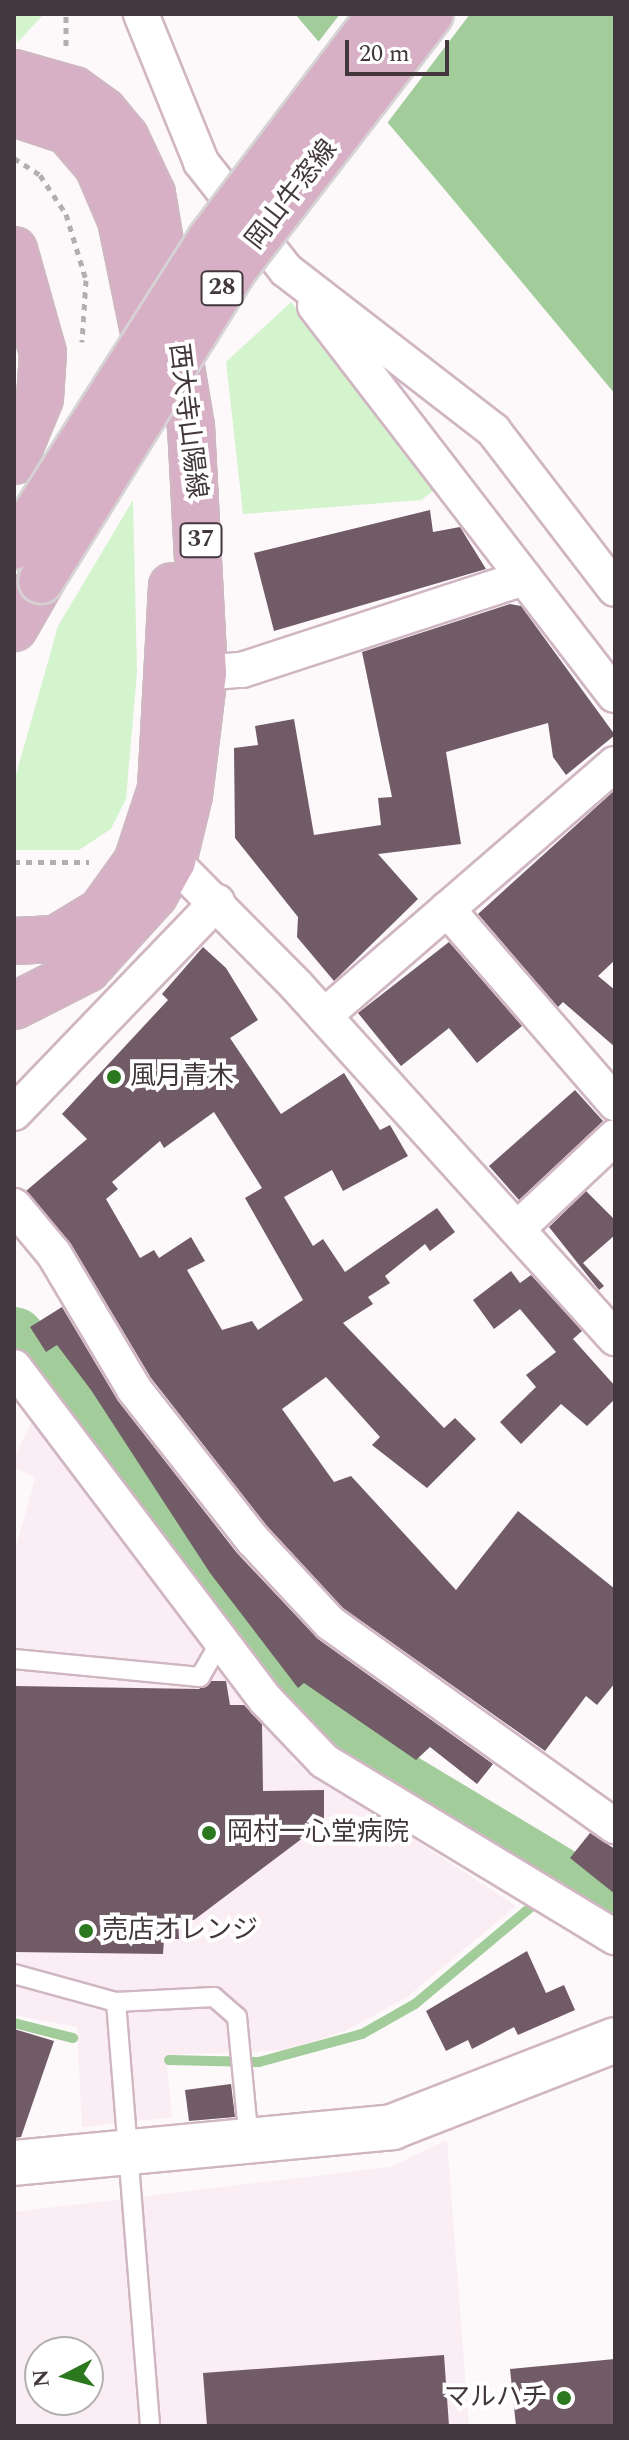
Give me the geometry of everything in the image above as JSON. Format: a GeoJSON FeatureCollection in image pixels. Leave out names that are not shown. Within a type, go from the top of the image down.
{"type":"FeatureCollection","features":[{"type":"Feature","properties":{"kind":"main road","name":"岡山牛窓線"},"geometry":{"type":"LineString","coordinates":[[14,547],[210,239],[380,14]]}},
{"type":"Feature","properties":{"kind":"main road","name":"岡山牛窓線"},"geometry":{"type":"LineString","coordinates":[[14,628],[233,271],[431,14]]}},
{"type":"Feature","properties":{"kind":"main road","name":"西大寺山陽線"},"geometry":{"type":"LineString","coordinates":[[14,73],[74,90],[103,111],[125,137],[152,194],[191,426],[204,673],[173,861],[123,936],[58,988],[14,1006]]}},
{"type":"Feature","properties":{"kind":"main road","name":"西大寺山陽線"},"geometry":{"type":"LineString","coordinates":[[14,113],[82,144],[121,220],[160,407],[173,674],[161,789],[137,862],[101,912],[56,939],[14,941]]}},
{"type":"Feature","properties":{"kind":"main road"},"geometry":{"type":"LineString","coordinates":[[14,250],[43,353],[40,398],[14,461]]}},
{"type":"Feature","properties":{"kind":"street"},"geometry":{"type":"LineString","coordinates":[[141,14],[201,162],[615,695]]}},
{"type":"Feature","properties":{"kind":"street"},"geometry":{"type":"LineString","coordinates":[[286,270],[493,430],[615,589]]}},
{"type":"Feature","properties":{"kind":"street"},"geometry":{"type":"LineString","coordinates":[[204,673],[242,670],[524,578]]}},
{"type":"Feature","properties":{"kind":"street"},"geometry":{"type":"LineString","coordinates":[[324,1016],[615,764]]}},
{"type":"Feature","properties":{"kind":"street"},"geometry":{"type":"LineString","coordinates":[[173,861],[217,902],[324,1016],[615,1338]]}},
{"type":"Feature","properties":{"kind":"street"},"geometry":{"type":"LineString","coordinates":[[14,1113],[217,902]]}},
{"type":"Feature","properties":{"kind":"street"},"geometry":{"type":"LineString","coordinates":[[447,909],[615,1103]]}},
{"type":"Feature","properties":{"kind":"street"},"geometry":{"type":"LineString","coordinates":[[517,1229],[615,1137]]}},
{"type":"Feature","properties":{"kind":"street"},"geometry":{"type":"LineString","coordinates":[[14,1206],[54,1254],[134,1389],[252,1539],[330,1623],[614,1823]]}},
{"type":"Feature","properties":{"kind":"street"},"geometry":{"type":"LineString","coordinates":[[14,1367],[229,1645],[266,1700],[342,1775],[615,1937]]}},
{"type":"Feature","properties":{"kind":"street"},"geometry":{"type":"LineString","coordinates":[[14,2163],[392,2127],[615,2040]]}},
{"type":"Feature","properties":{"kind":"lane"},"geometry":{"type":"LineString","coordinates":[[14,1659],[200,1677],[214,1653],[229,1645]]}},
{"type":"Feature","properties":{"kind":"lane"},"geometry":{"type":"LineString","coordinates":[[14,1974],[116,2002],[214,1997],[237,2017],[249,2143]]}},
{"type":"Feature","properties":{"kind":"lane"},"geometry":{"type":"LineString","coordinates":[[116,2002],[150,2426]]}},
{"type":"Feature","properties":{"kind":"path"},"geometry":{"type":"LineString","coordinates":[[64,55],[66,14]]}},
{"type":"Feature","properties":{"kind":"path"},"geometry":{"type":"LineString","coordinates":[[14,158],[40,175],[66,214],[89,301],[80,356]]}},
{"type":"Feature","properties":{"kind":"path"},"geometry":{"type":"LineString","coordinates":[[14,862],[99,859]]}},
{"type":"Feature","properties":{"kind":"shaded area"},"geometry":{"type":"Polygon","coordinates":[[[14,14],[44,14],[17,43],[14,14]]]}},
{"type":"Feature","properties":{"kind":"shaded area"},"geometry":{"type":"Polygon","coordinates":[[[295,14],[615,14],[615,394],[440,184],[295,14]]]}},
{"type":"Feature","properties":{"kind":"shaded area"},"geometry":{"type":"Polygon","coordinates":[[[291,302],[398,425],[440,486],[421,500],[243,514],[226,362],[291,302]]]}},
{"type":"Feature","properties":{"kind":"shaded area"},"geometry":{"type":"Polygon","coordinates":[[[133,500],[137,672],[126,799],[111,829],[79,850],[14,850],[14,782],[58,626],[133,500]]]}},
{"type":"Feature","properties":{"kind":"shaded area","name":"岡村一心堂病院"},"geometry":{"type":"Polygon","coordinates":[[[35,1415],[298,1751],[291,1759],[516,1906],[406,1998],[345,2031],[287,2050],[166,2055],[172,2117],[82,2127],[77,2027],[14,2015],[14,1555],[35,1478],[14,1467],[14,1459],[35,1415]]]}},
{"type":"Feature","properties":{"kind":"shaded area"},"geometry":{"type":"Polygon","coordinates":[[[447,2140],[469,2426],[14,2426],[14,2212],[390,2167],[447,2140]]]}},
{"type":"Feature","properties":{"kind":"pier"},"geometry":{"type":"Polygon","coordinates":[[[340,14],[470,14],[385,126],[316,45],[340,14]]]}},
{"type":"Feature","properties":{"kind":"building"},"geometry":{"type":"Polygon","coordinates":[[[430,510],[433,532],[460,527],[486,569],[274,631],[254,553],[430,510]]]}},
{"type":"Feature","properties":{"kind":"building"},"geometry":{"type":"Polygon","coordinates":[[[510,604],[521,606],[615,735],[566,775],[553,757],[548,723],[446,752],[461,844],[378,854],[418,899],[334,981],[297,937],[298,917],[235,838],[234,748],[258,745],[255,726],[294,719],[314,835],[381,825],[378,798],[392,797],[362,652],[510,604]]]}},
{"type":"Feature","properties":{"kind":"building"},"geometry":{"type":"Polygon","coordinates":[[[615,790],[615,960],[598,976],[615,990],[615,1047],[563,1002],[558,1007],[478,914],[615,790]]]}},
{"type":"Feature","properties":{"kind":"building"},"geometry":{"type":"Polygon","coordinates":[[[449,942],[522,1026],[477,1063],[449,1028],[401,1066],[358,1013],[449,942]]]}},
{"type":"Feature","properties":{"kind":"building"},"geometry":{"type":"Polygon","coordinates":[[[203,947],[226,968],[258,1020],[230,1038],[281,1114],[344,1073],[380,1130],[390,1125],[408,1156],[343,1191],[332,1170],[284,1197],[313,1246],[323,1239],[345,1272],[437,1208],[455,1232],[430,1251],[425,1244],[385,1276],[390,1283],[368,1297],[373,1304],[343,1323],[444,1428],[455,1418],[476,1439],[427,1488],[372,1445],[380,1437],[326,1377],[282,1409],[334,1482],[351,1476],[456,1590],[518,1511],[615,1589],[615,1683],[597,1705],[586,1696],[545,1751],[343,1608],[267,1526],[151,1378],[71,1244],[26,1191],[87,1139],[62,1114],[168,1000],[162,994],[203,947]],[[214,1112],[164,1148],[160,1141],[112,1182],[118,1189],[106,1199],[140,1258],[154,1250],[159,1258],[191,1237],[205,1261],[187,1270],[222,1330],[252,1321],[258,1330],[303,1300],[245,1198],[262,1188],[214,1112]]]}},
{"type":"Feature","properties":{"kind":"building"},"geometry":{"type":"Polygon","coordinates":[[[575,1090],[603,1121],[519,1200],[489,1166],[575,1090]]]}},
{"type":"Feature","properties":{"kind":"building"},"geometry":{"type":"Polygon","coordinates":[[[586,1191],[615,1220],[615,1235],[583,1263],[604,1286],[599,1290],[549,1227],[586,1191]]]}},
{"type":"Feature","properties":{"kind":"building"},"geometry":{"type":"Polygon","coordinates":[[[511,1271],[520,1283],[531,1275],[582,1331],[573,1339],[615,1386],[615,1399],[587,1426],[561,1404],[521,1444],[500,1422],[536,1387],[526,1375],[556,1352],[520,1309],[494,1329],[473,1300],[511,1271]]]}},
{"type":"Feature","properties":{"kind":"building"},"geometry":{"type":"Polygon","coordinates":[[[62,1307],[118,1401],[237,1553],[318,1639],[493,1764],[477,1784],[430,1747],[416,1760],[304,1683],[298,1688],[210,1573],[91,1390],[57,1345],[46,1352],[30,1327],[62,1307]]]}},
{"type":"Feature","properties":{"kind":"building"},"geometry":{"type":"Polygon","coordinates":[[[211,1681],[226,1681],[230,1705],[244,1705],[262,1724],[263,1791],[324,1790],[324,1822],[194,1920],[178,1919],[179,1939],[164,1939],[163,1954],[14,1952],[14,1686],[199,1689],[211,1681]]]}},
{"type":"Feature","properties":{"kind":"building"},"geometry":{"type":"Polygon","coordinates":[[[590,1833],[615,1849],[615,1894],[570,1858],[590,1833]]]}},
{"type":"Feature","properties":{"kind":"building"},"geometry":{"type":"Polygon","coordinates":[[[527,1951],[546,1993],[564,1985],[575,2010],[518,2035],[514,2027],[472,2049],[468,2040],[446,2051],[426,2011],[527,1951]]]}},
{"type":"Feature","properties":{"kind":"building"},"geometry":{"type":"Polygon","coordinates":[[[14,2029],[54,2041],[21,2137],[14,2138],[14,2029]]]}},
{"type":"Feature","properties":{"kind":"building"},"geometry":{"type":"Polygon","coordinates":[[[231,2084],[235,2117],[189,2121],[185,2090],[231,2084]]]}},
{"type":"Feature","properties":{"kind":"building"},"geometry":{"type":"Polygon","coordinates":[[[444,2355],[449,2426],[207,2426],[203,2373],[444,2355]]]}},
{"type":"Feature","properties":{"kind":"building","name":"マルハチ"},"geometry":{"type":"Polygon","coordinates":[[[615,2359],[615,2426],[516,2426],[510,2369],[615,2359]]]}},
{"type":"Feature","properties":{"kind":"waterway"},"geometry":{"type":"LineString","coordinates":[[14,1338],[153,1511],[279,1687],[384,1773],[615,1912]]}},
{"type":"Feature","properties":{"kind":"waterway"},"geometry":{"type":"LineString","coordinates":[[169,2060],[259,2062],[362,2034],[415,2004],[536,1903]]}},
{"type":"Feature","properties":{"kind":"waterway"},"geometry":{"type":"LineString","coordinates":[[14,2023],[73,2038]]}},
{"type":"Feature","properties":{"kind":"place","name":"風月青木"},"geometry":{"type":"Point","coordinates":[114,1077]}},
{"type":"Feature","properties":{"kind":"place","name":"岡村一心堂病院"},"geometry":{"type":"Point","coordinates":[209,1833]}},
{"type":"Feature","properties":{"kind":"place","name":"売店オレンジ"},"geometry":{"type":"Point","coordinates":[86,1931]}},
{"type":"Feature","properties":{"kind":"place","name":"マルハチ"},"geometry":{"type":"Point","coordinates":[564,2398]}}]}
